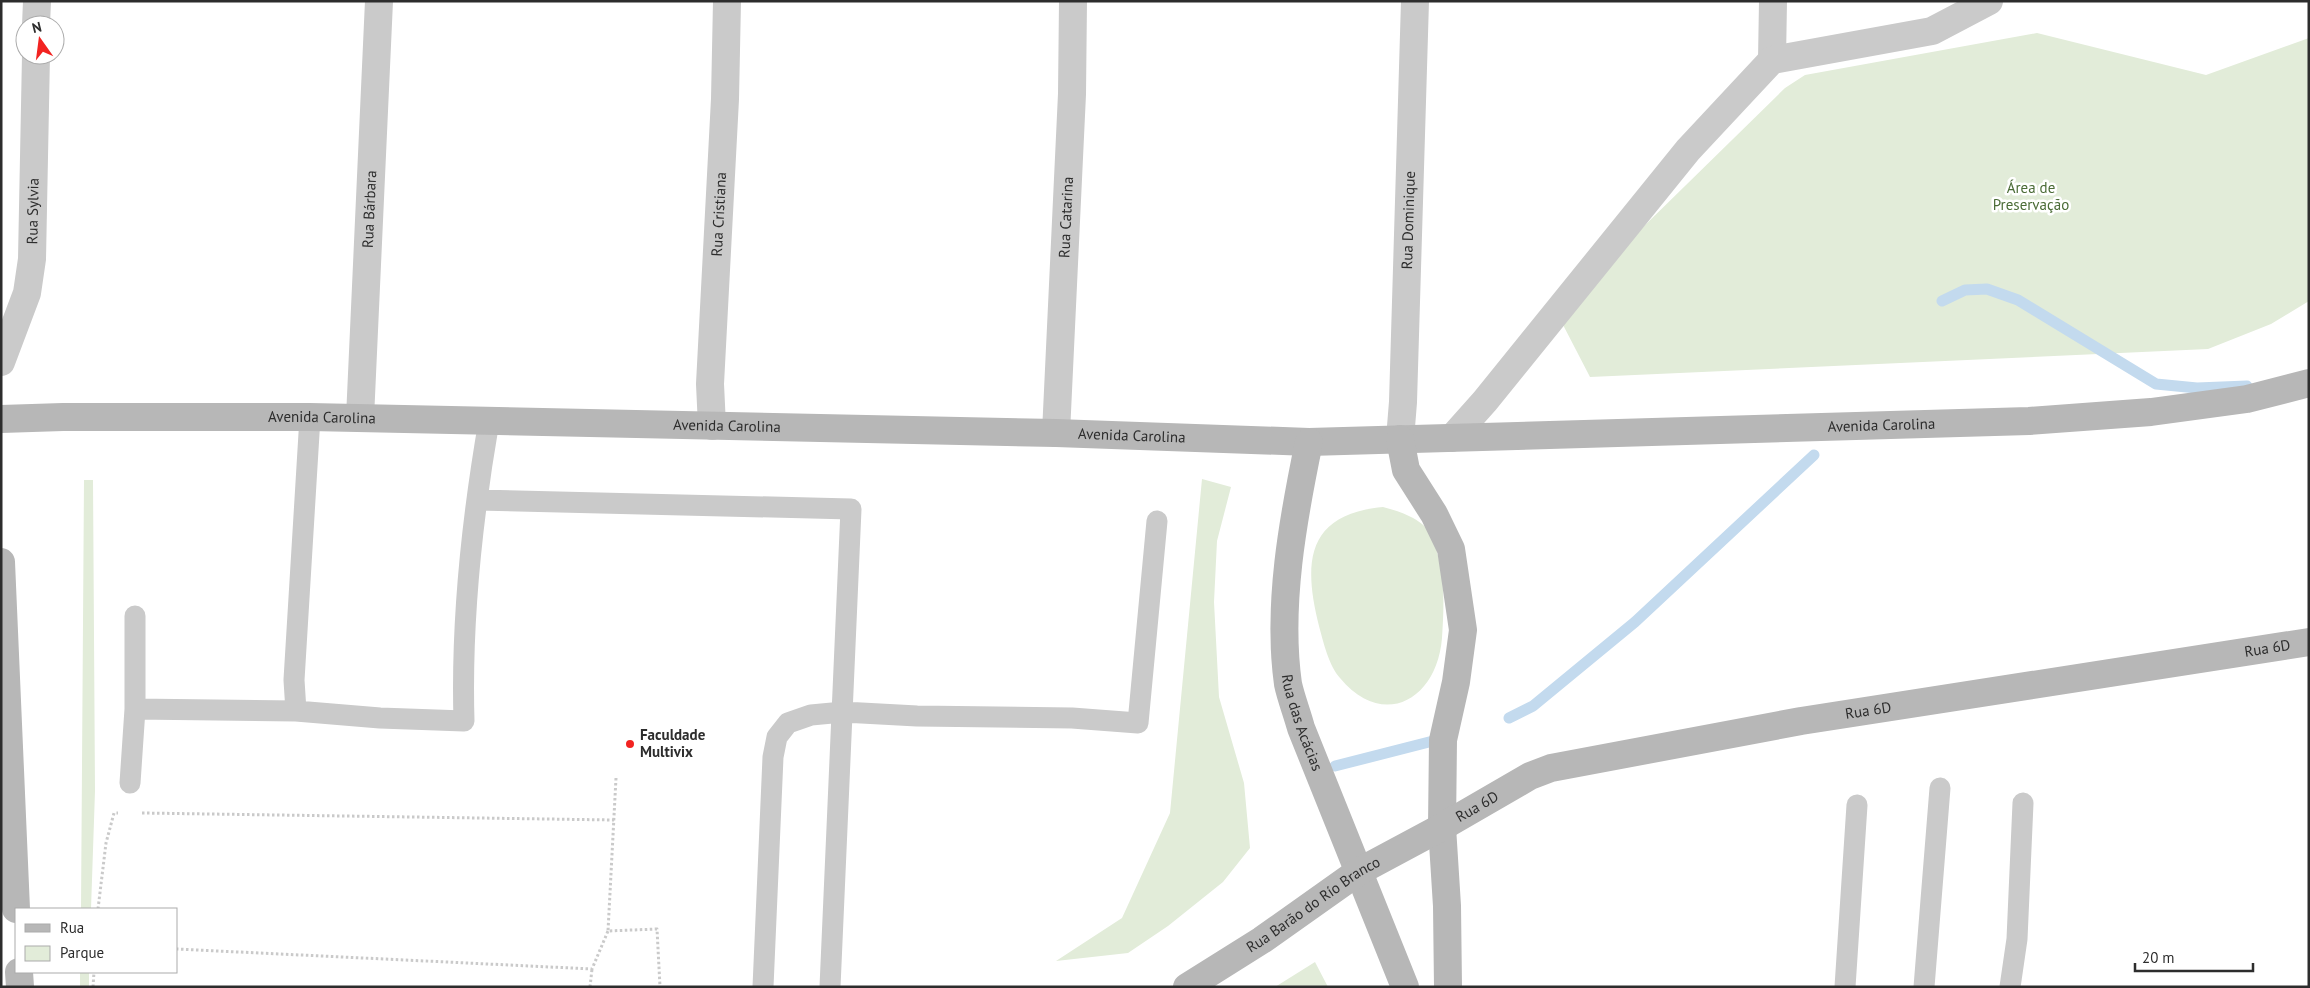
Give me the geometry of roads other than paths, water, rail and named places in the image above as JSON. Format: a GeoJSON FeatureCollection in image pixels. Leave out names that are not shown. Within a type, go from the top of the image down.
{"type":"FeatureCollection","features":[{"type":"Feature","properties":{"kind":"street"},"geometry":{"type":"LineString","coordinates":[[36,15],[37,1]]}},
{"type":"Feature","properties":{"kind":"street","name":"Rua Bárbara"},"geometry":{"type":"LineString","coordinates":[[360,418],[379,1]]}},
{"type":"Feature","properties":{"kind":"street","name":"Rua Cristiana"},"geometry":{"type":"LineString","coordinates":[[712,426],[710,384],[725,99],[727,1]]}},
{"type":"Feature","properties":{"kind":"street","name":"Rua Catarina"},"geometry":{"type":"LineString","coordinates":[[1056,434],[1072,94],[1073,1]]}},
{"type":"Feature","properties":{"kind":"street","name":"Rua Dominique"},"geometry":{"type":"LineString","coordinates":[[1400,439],[1404,392],[1415,1]]}},
{"type":"Feature","properties":{"kind":"street"},"geometry":{"type":"LineString","coordinates":[[1772,60],[1773,1]]}},
{"type":"Feature","properties":{"kind":"street"},"geometry":{"type":"LineString","coordinates":[[1452,438],[1485,401],[1688,150],[1772,60],[1932,31],[1989,1]]}},
{"type":"Feature","properties":{"kind":"street","name":"Rua Sylvia"},"geometry":{"type":"LineString","coordinates":[[1,362],[27,294],[32,259],[36,65]]}},
{"type":"Feature","properties":{"kind":"street","name":"Avenida Carolina"},"geometry":{"type":"LineString","coordinates":[[1,419],[310,416],[1309,442],[2029,421],[2151,412],[2247,399],[2309,383]]}},
{"type":"Feature","properties":{"kind":"street"},"geometry":{"type":"LineString","coordinates":[[1400,439],[1406,470],[1434,514],[1451,549],[1463,630],[1456,682],[1443,740],[1442,828],[1448,906],[1448,987]]}},
{"type":"Feature","properties":{"kind":"street","name":"Rua das Acácias"},"geometry":{"type":"LineString","coordinates":[[1309,442],[1296,503],[1290,554],[1284,637],[1288,685],[1301,728],[1405,987]]}},
{"type":"Feature","properties":{"kind":"street"},"geometry":{"type":"LineString","coordinates":[[1,562],[16,908]]}},
{"type":"Feature","properties":{"kind":"street","name":"Rua 6D"},"geometry":{"type":"LineString","coordinates":[[1442,828],[1530,776],[1551,768],[1810,720],[2309,642]]}},
{"type":"Feature","properties":{"kind":"street","name":"Rua Barão do Río Branco"},"geometry":{"type":"LineString","coordinates":[[1187,987],[1262,940],[1358,872],[1442,828]]}},
{"type":"Feature","properties":{"kind":"street"},"geometry":{"type":"LineString","coordinates":[[19,973],[20,987]]}},
{"type":"Feature","properties":{"kind":"lane"},"geometry":{"type":"LineString","coordinates":[[296,711],[294,680],[310,416]]}},
{"type":"Feature","properties":{"kind":"lane"},"geometry":{"type":"LineString","coordinates":[[135,709],[296,711],[380,718],[464,721],[462,659],[477,500],[489,421]]}},
{"type":"Feature","properties":{"kind":"lane"},"geometry":{"type":"LineString","coordinates":[[477,500],[851,509],[830,987]]}},
{"type":"Feature","properties":{"kind":"lane"},"geometry":{"type":"LineString","coordinates":[[763,987],[772,757],[777,738],[788,723],[810,715],[842,712],[917,716],[1072,718],[1138,723],[1158,521]]}},
{"type":"Feature","properties":{"kind":"lane"},"geometry":{"type":"LineString","coordinates":[[130,783],[135,709],[135,616]]}},
{"type":"Feature","properties":{"kind":"lane"},"geometry":{"type":"LineString","coordinates":[[1924,987],[1940,788]]}},
{"type":"Feature","properties":{"kind":"lane"},"geometry":{"type":"LineString","coordinates":[[2010,987],[2017,939],[2023,803]]}},
{"type":"Feature","properties":{"kind":"lane"},"geometry":{"type":"LineString","coordinates":[[1845,987],[1857,806]]}},
{"type":"Feature","properties":{"kind":"waterway"},"geometry":{"type":"LineString","coordinates":[[1942,301],[1965,290],[1987,289],[2018,300],[2156,384],[2197,388],[2247,386]]}},
{"type":"Feature","properties":{"kind":"waterway"},"geometry":{"type":"LineString","coordinates":[[1509,718],[1533,706],[1635,622],[1814,455]]}},
{"type":"Feature","properties":{"kind":"waterway"},"geometry":{"type":"LineString","coordinates":[[1335,766],[1433,741]]}},
{"type":"Feature","properties":{"kind":"place","name":"Faculdade Multivix"},"geometry":{"type":"Point","coordinates":[630,744]}},
{"type":"Feature","properties":{"kind":"park label","name":"Área de Preservação"},"geometry":{"type":"Point","coordinates":[2031,196]}}]}
